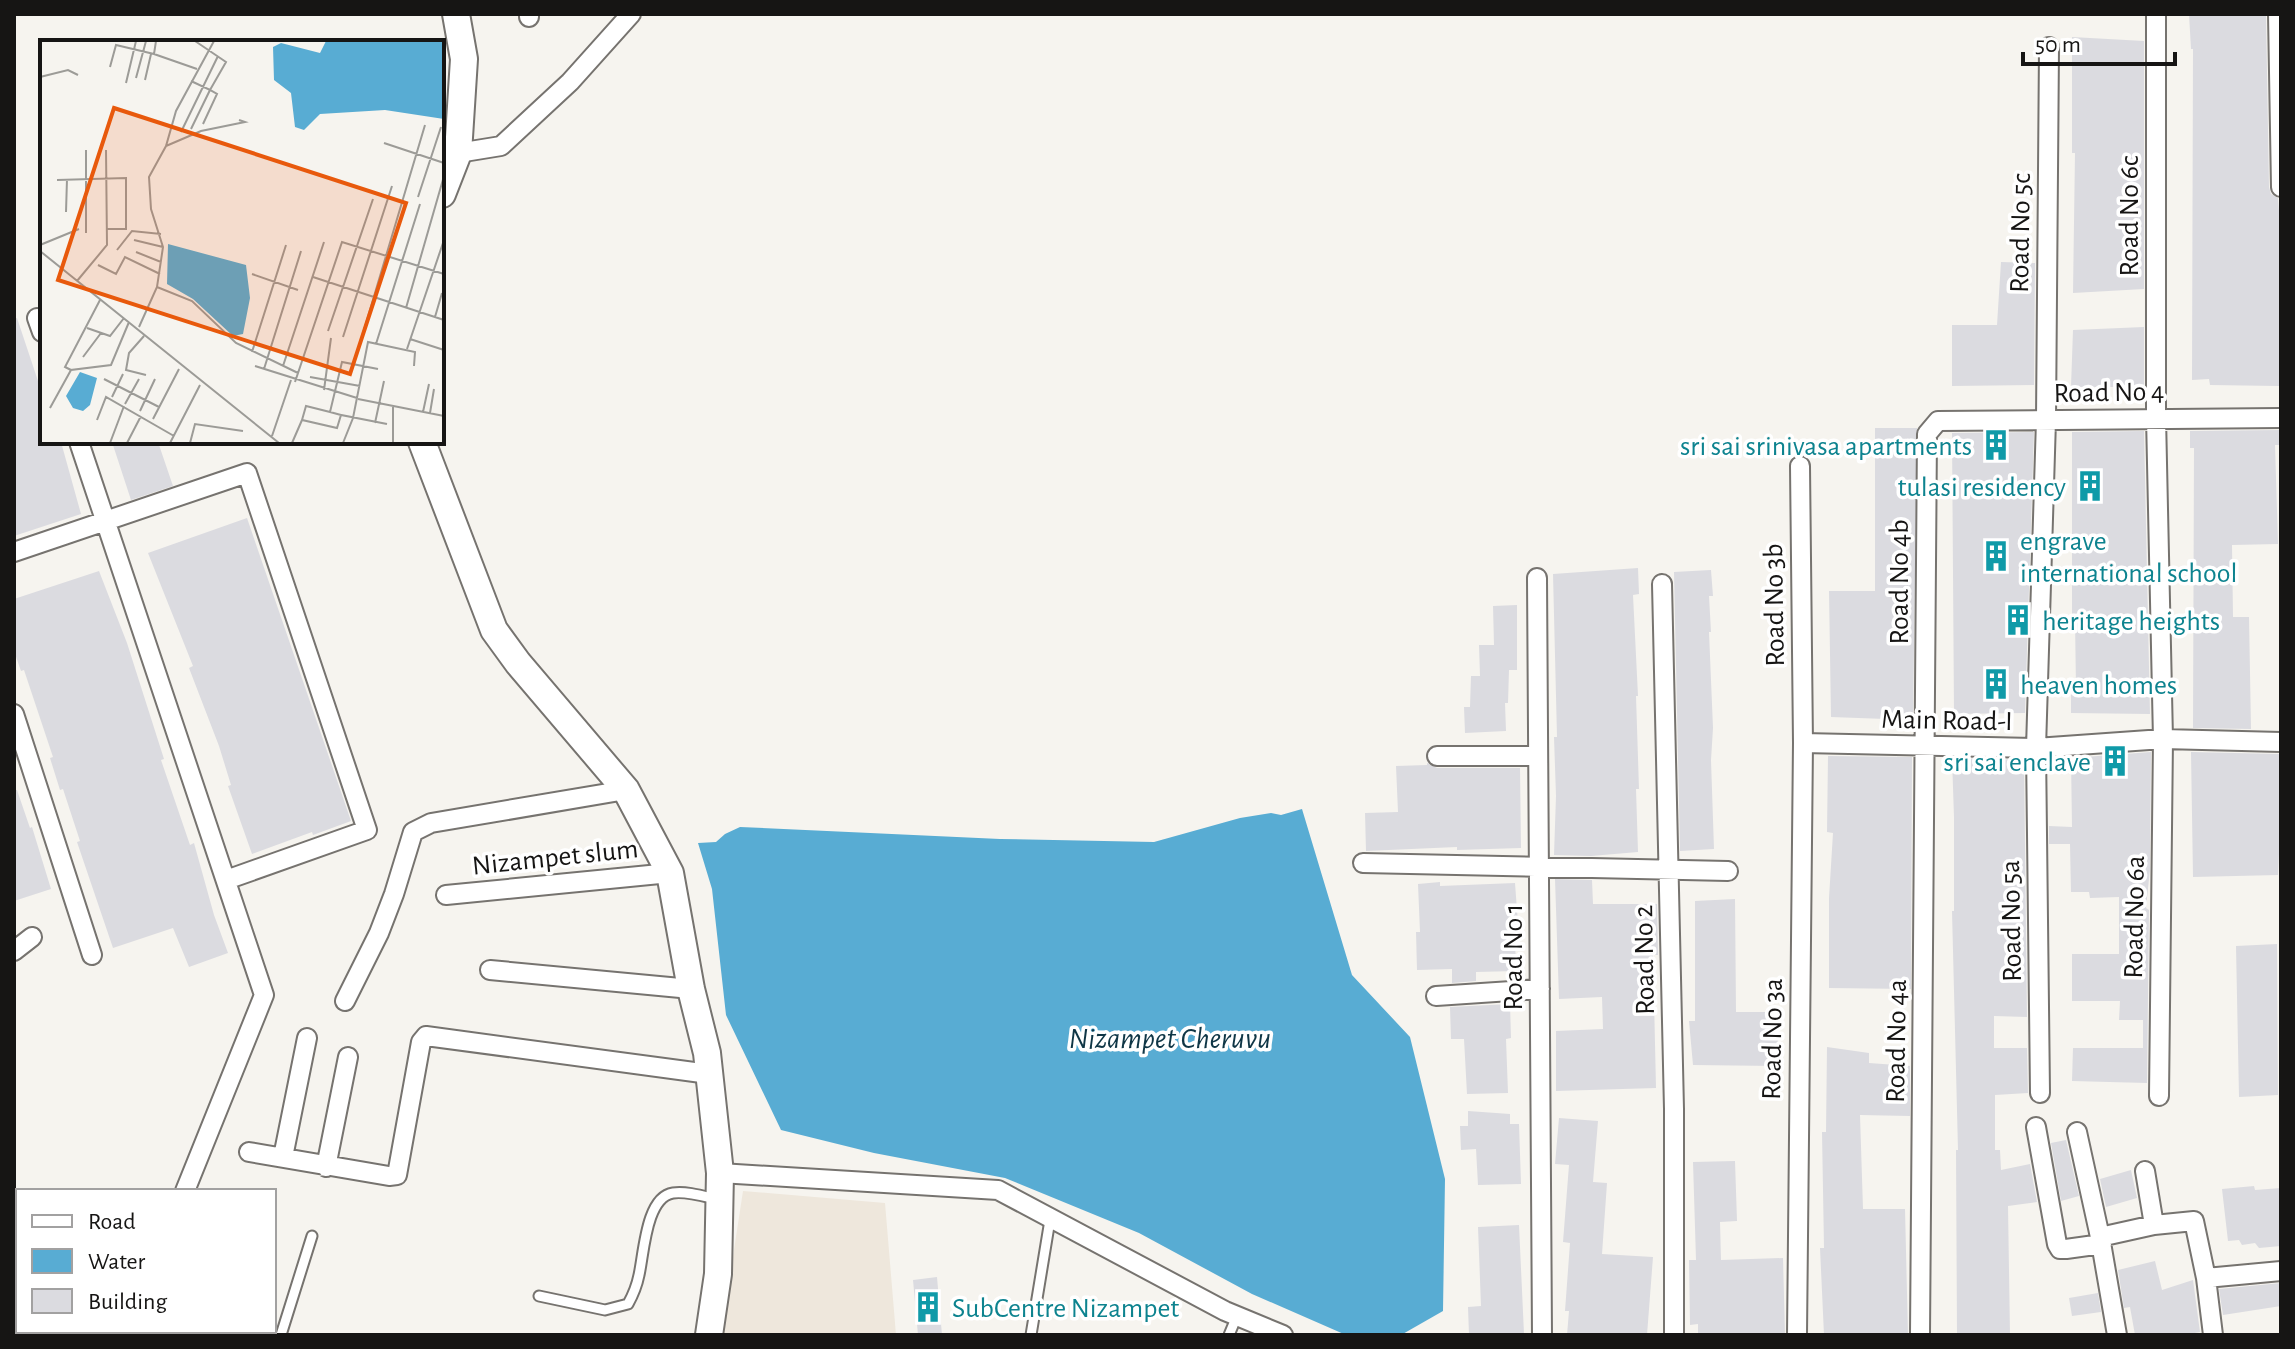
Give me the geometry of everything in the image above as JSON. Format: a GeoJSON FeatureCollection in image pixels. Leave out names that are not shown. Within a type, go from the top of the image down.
{"type":"FeatureCollection","features":[{"type":"Feature","properties":{"kind":"street"},"geometry":{"type":"LineString","coordinates":[[444,189],[458,153],[464,59],[456,14]]}},
{"type":"Feature","properties":{"kind":"street"},"geometry":{"type":"LineString","coordinates":[[458,153],[501,146],[570,82],[631,14]]}},
{"type":"Feature","properties":{"kind":"street","name":"Road No 6c"},"geometry":{"type":"LineString","coordinates":[[2156,14],[2156,417],[2163,739]]}},
{"type":"Feature","properties":{"kind":"street"},"geometry":{"type":"LineString","coordinates":[[2278,14],[2281,187]]}},
{"type":"Feature","properties":{"kind":"street","name":"Road No 5c"},"geometry":{"type":"LineString","coordinates":[[2036,748],[2046,420],[2049,47]]}},
{"type":"Feature","properties":{"kind":"street","name":"Road No 4"},"geometry":{"type":"LineString","coordinates":[[1938,421],[2281,418]]}},
{"type":"Feature","properties":{"kind":"street","name":"Road No 4b"},"geometry":{"type":"LineString","coordinates":[[1926,747],[1927,434],[1938,421]]}},
{"type":"Feature","properties":{"kind":"street"},"geometry":{"type":"LineString","coordinates":[[80,444],[264,995],[186,1189]]}},
{"type":"Feature","properties":{"kind":"street"},"geometry":{"type":"LineString","coordinates":[[423,444],[494,630],[518,663],[626,790],[670,873],[691,989],[707,1053],[720,1186],[718,1274],[709,1335]]}},
{"type":"Feature","properties":{"kind":"street","name":"Road No 3b"},"geometry":{"type":"LineString","coordinates":[[1800,466],[1803,743]]}},
{"type":"Feature","properties":{"kind":"street"},"geometry":{"type":"LineString","coordinates":[[14,552],[247,473],[367,830],[226,880]]}},
{"type":"Feature","properties":{"kind":"street","name":"Road No 1"},"geometry":{"type":"LineString","coordinates":[[1537,578],[1542,1335]]}},
{"type":"Feature","properties":{"kind":"street","name":"Road No 2"},"geometry":{"type":"LineString","coordinates":[[1662,584],[1674,1109],[1674,1335]]}},
{"type":"Feature","properties":{"kind":"street"},"geometry":{"type":"LineString","coordinates":[[14,714],[92,955]]}},
{"type":"Feature","properties":{"kind":"street","name":"Main Road-I"},"geometry":{"type":"LineString","coordinates":[[1803,743],[2036,748],[2163,739],[2281,742]]}},
{"type":"Feature","properties":{"kind":"street","name":"Road No 6a"},"geometry":{"type":"LineString","coordinates":[[2159,1096],[2163,739]]}},
{"type":"Feature","properties":{"kind":"street","name":"Road No 3a"},"geometry":{"type":"LineString","coordinates":[[1797,1335],[1803,743]]}},
{"type":"Feature","properties":{"kind":"street","name":"Road No 4a"},"geometry":{"type":"LineString","coordinates":[[1920,1335],[1926,747]]}},
{"type":"Feature","properties":{"kind":"street","name":"Road No 5a"},"geometry":{"type":"LineString","coordinates":[[2036,748],[2040,1093]]}},
{"type":"Feature","properties":{"kind":"street"},"geometry":{"type":"LineString","coordinates":[[1437,756],[1538,756]]}},
{"type":"Feature","properties":{"kind":"street"},"geometry":{"type":"LineString","coordinates":[[345,1001],[379,933],[413,832],[431,823],[626,790]]}},
{"type":"Feature","properties":{"kind":"street"},"geometry":{"type":"LineString","coordinates":[[1363,863],[1728,871]]}},
{"type":"Feature","properties":{"kind":"street","name":"Nizampet slum"},"geometry":{"type":"LineString","coordinates":[[446,895],[670,873]]}},
{"type":"Feature","properties":{"kind":"street"},"geometry":{"type":"LineString","coordinates":[[14,951],[32,937]]}},
{"type":"Feature","properties":{"kind":"street"},"geometry":{"type":"LineString","coordinates":[[490,970],[691,989]]}},
{"type":"Feature","properties":{"kind":"street"},"geometry":{"type":"LineString","coordinates":[[1436,996],[1540,989]]}},
{"type":"Feature","properties":{"kind":"street"},"geometry":{"type":"LineString","coordinates":[[249,1152],[326,1167],[397,1175],[421,1042],[426,1036],[709,1074]]}},
{"type":"Feature","properties":{"kind":"street"},"geometry":{"type":"LineString","coordinates":[[283,1157],[307,1038]]}},
{"type":"Feature","properties":{"kind":"street"},"geometry":{"type":"LineString","coordinates":[[326,1167],[348,1057]]}},
{"type":"Feature","properties":{"kind":"street"},"geometry":{"type":"LineString","coordinates":[[2036,1127],[2060,1249],[2154,1225],[2194,1221],[2206,1278],[2213,1335]]}},
{"type":"Feature","properties":{"kind":"street"},"geometry":{"type":"LineString","coordinates":[[2077,1132],[2101,1240],[2117,1335]]}},
{"type":"Feature","properties":{"kind":"street"},"geometry":{"type":"LineString","coordinates":[[2145,1171],[2154,1225]]}},
{"type":"Feature","properties":{"kind":"street"},"geometry":{"type":"LineString","coordinates":[[720,1186],[998,1190],[1237,1316],[1283,1335]]}},
{"type":"Feature","properties":{"kind":"street"},"geometry":{"type":"LineString","coordinates":[[2206,1278],[2281,1271]]}},
{"type":"Feature","properties":{"kind":"lane"},"geometry":{"type":"LineString","coordinates":[[539,1296],[605,1310],[628,1304],[639,1278],[657,1202],[673,1193],[720,1186]]}},
{"type":"Feature","properties":{"kind":"lane"},"geometry":{"type":"LineString","coordinates":[[1031,1335],[1049,1226]]}},
{"type":"Feature","properties":{"kind":"lane"},"geometry":{"type":"LineString","coordinates":[[281,1335],[312,1236]]}},
{"type":"Feature","properties":{"kind":"lane"},"geometry":{"type":"LineString","coordinates":[[1229,1335],[1237,1316]]}},
{"type":"Feature","properties":{"kind":"shaded area"},"geometry":{"type":"Polygon","coordinates":[[[743,1191],[885,1203],[896,1335],[721,1335],[743,1191]]]}},
{"type":"Feature","properties":{"kind":"water","name":"Nizampet Cheruvu"},"geometry":{"type":"Polygon","coordinates":[[[1302,809],[1352,975],[1410,1037],[1445,1179],[1443,1311],[1401,1335],[1346,1335],[1252,1294],[1139,1233],[1005,1178],[874,1153],[781,1130],[726,1015],[712,889],[698,843],[716,842],[740,827],[1000,839],[1154,842],[1240,818],[1271,813],[1281,815],[1302,809]]]}},
{"type":"Feature","properties":{"kind":"building"},"geometry":{"type":"Polygon","coordinates":[[[2189,14],[2266,14],[2269,187],[2271,194],[2278,198],[2280,223],[2279,386],[2210,385],[2209,379],[2192,380],[2193,49],[2189,14]]]}},
{"type":"Feature","properties":{"kind":"building"},"geometry":{"type":"Polygon","coordinates":[[[2072,37],[2144,41],[2144,289],[2073,293],[2075,153],[2072,153],[2072,37]]]}},
{"type":"Feature","properties":{"kind":"building"},"geometry":{"type":"Polygon","coordinates":[[[2001,262],[2035,263],[2034,385],[1952,386],[1952,325],[1997,325],[2001,262]]]}},
{"type":"Feature","properties":{"kind":"building"},"geometry":{"type":"Polygon","coordinates":[[[17,318],[40,387],[40,444],[62,444],[81,514],[14,536],[14,319],[17,318]]]}},
{"type":"Feature","properties":{"kind":"building"},"geometry":{"type":"Polygon","coordinates":[[[2144,327],[2144,387],[2071,387],[2073,330],[2144,327]]]}},
{"type":"Feature","properties":{"kind":"building"},"geometry":{"type":"Polygon","coordinates":[[[1875,428],[1917,428],[1913,720],[1831,717],[1829,591],[1875,591],[1875,428]]]}},
{"type":"Feature","properties":{"kind":"building"},"geometry":{"type":"Polygon","coordinates":[[[2280,430],[2280,445],[2275,445],[2278,544],[2232,545],[2233,617],[2249,617],[2251,729],[2193,728],[2194,448],[2190,448],[2190,431],[2280,430]]]}},
{"type":"Feature","properties":{"kind":"building"},"geometry":{"type":"Polygon","coordinates":[[[2144,431],[2150,714],[2071,713],[2071,688],[2076,688],[2075,620],[2072,620],[2072,432],[2144,431]]]}},
{"type":"Feature","properties":{"kind":"building"},"geometry":{"type":"Polygon","coordinates":[[[2034,432],[2025,713],[1954,714],[1952,433],[2034,432]]]}},
{"type":"Feature","properties":{"kind":"building"},"geometry":{"type":"Polygon","coordinates":[[[113,444],[159,444],[173,486],[131,500],[113,444]]]}},
{"type":"Feature","properties":{"kind":"building"},"geometry":{"type":"Polygon","coordinates":[[[247,518],[351,821],[252,854],[228,786],[231,785],[219,746],[189,668],[193,666],[148,553],[247,518]]]}},
{"type":"Feature","properties":{"kind":"building"},"geometry":{"type":"Polygon","coordinates":[[[1638,568],[1639,594],[1633,595],[1638,696],[1638,852],[1554,855],[1554,737],[1557,737],[1553,574],[1638,568]]]}},
{"type":"Feature","properties":{"kind":"building"},"geometry":{"type":"Polygon","coordinates":[[[1711,570],[1713,596],[1709,596],[1709,632],[1714,849],[1680,851],[1674,572],[1711,570]]]}},
{"type":"Feature","properties":{"kind":"building"},"geometry":{"type":"Polygon","coordinates":[[[99,571],[127,643],[164,759],[161,760],[190,845],[194,843],[228,953],[189,967],[173,928],[113,948],[24,670],[21,671],[14,651],[14,599],[99,571]]]}},
{"type":"Feature","properties":{"kind":"building"},"geometry":{"type":"Polygon","coordinates":[[[1517,605],[1517,670],[1509,670],[1506,731],[1465,733],[1464,707],[1470,707],[1471,676],[1480,676],[1479,645],[1494,645],[1493,606],[1517,605]]]}},
{"type":"Feature","properties":{"kind":"building"},"geometry":{"type":"Polygon","coordinates":[[[2151,752],[2150,869],[2146,908],[2149,910],[2147,1083],[2072,1081],[2073,1048],[2143,1048],[2143,1020],[2119,1020],[2120,1001],[2072,1001],[2072,954],[2119,954],[2119,897],[2090,898],[2089,892],[2071,892],[2070,844],[2049,844],[2049,826],[2072,827],[2071,758],[2151,752]]]}},
{"type":"Feature","properties":{"kind":"building"},"geometry":{"type":"Polygon","coordinates":[[[2191,752],[2279,754],[2281,812],[2278,875],[2193,877],[2191,752]]]}},
{"type":"Feature","properties":{"kind":"building"},"geometry":{"type":"Polygon","coordinates":[[[1828,756],[1912,757],[1911,989],[1829,988],[1833,833],[1827,832],[1828,756]]]}},
{"type":"Feature","properties":{"kind":"building"},"geometry":{"type":"Polygon","coordinates":[[[1952,758],[2024,760],[2027,1017],[1994,1016],[1994,1048],[2027,1048],[2028,1093],[1995,1095],[1995,1150],[2000,1150],[2001,1170],[2030,1164],[2037,1202],[2008,1206],[2010,1335],[1957,1335],[1958,1150],[1952,758]]]}},
{"type":"Feature","properties":{"kind":"building"},"geometry":{"type":"Polygon","coordinates":[[[1427,763],[1437,768],[1520,768],[1521,848],[1366,851],[1365,813],[1398,812],[1396,766],[1427,763]]]}},
{"type":"Feature","properties":{"kind":"building"},"geometry":{"type":"Polygon","coordinates":[[[14,790],[17,790],[32,827],[51,889],[14,901],[14,790]]]}},
{"type":"Feature","properties":{"kind":"building"},"geometry":{"type":"Polygon","coordinates":[[[1555,879],[1592,880],[1593,904],[1657,904],[1658,955],[1653,955],[1656,1088],[1556,1091],[1556,1031],[1603,1029],[1602,997],[1559,999],[1555,879]]]}},
{"type":"Feature","properties":{"kind":"building"},"geometry":{"type":"Polygon","coordinates":[[[1440,882],[1440,886],[1515,883],[1519,937],[1515,937],[1516,971],[1476,972],[1476,981],[1452,983],[1452,969],[1417,970],[1416,932],[1420,932],[1418,884],[1440,882]]]}},
{"type":"Feature","properties":{"kind":"building"},"geometry":{"type":"Polygon","coordinates":[[[1735,899],[1736,1012],[1779,1012],[1777,1066],[1693,1065],[1689,1021],[1695,1021],[1695,901],[1735,899]]]}},
{"type":"Feature","properties":{"kind":"building"},"geometry":{"type":"Polygon","coordinates":[[[2277,944],[2278,1095],[2239,1097],[2236,946],[2277,944]]]}},
{"type":"Feature","properties":{"kind":"building"},"geometry":{"type":"Polygon","coordinates":[[[1510,1004],[1511,1038],[1506,1039],[1508,1093],[1467,1094],[1464,1039],[1451,1039],[1450,1007],[1510,1004]]]}},
{"type":"Feature","properties":{"kind":"building"},"geometry":{"type":"Polygon","coordinates":[[[1827,1047],[1869,1053],[1869,1063],[1910,1066],[1910,1116],[1860,1115],[1863,1209],[1905,1209],[1908,1335],[1824,1335],[1820,1248],[1824,1248],[1822,1132],[1826,1132],[1827,1047]]]}},
{"type":"Feature","properties":{"kind":"building"},"geometry":{"type":"Polygon","coordinates":[[[1468,1111],[1510,1114],[1510,1124],[1519,1124],[1521,1184],[1478,1185],[1476,1149],[1461,1150],[1460,1126],[1468,1126],[1468,1111]]]}},
{"type":"Feature","properties":{"kind":"building"},"geometry":{"type":"Polygon","coordinates":[[[1559,1118],[1598,1121],[1593,1182],[1607,1183],[1602,1254],[1653,1257],[1647,1335],[1567,1335],[1569,1311],[1565,1311],[1570,1243],[1563,1242],[1569,1165],[1555,1164],[1559,1118]]]}},
{"type":"Feature","properties":{"kind":"building"},"geometry":{"type":"Polygon","coordinates":[[[2066,1140],[2079,1196],[2061,1201],[2051,1143],[2066,1140]]]}},
{"type":"Feature","properties":{"kind":"building"},"geometry":{"type":"Polygon","coordinates":[[[1735,1161],[1737,1221],[1720,1222],[1721,1260],[1783,1258],[1785,1335],[1698,1335],[1698,1324],[1690,1325],[1689,1260],[1696,1260],[1693,1162],[1735,1161]]]}},
{"type":"Feature","properties":{"kind":"building"},"geometry":{"type":"Polygon","coordinates":[[[2131,1170],[2137,1198],[2106,1207],[2100,1179],[2131,1170]]]}},
{"type":"Feature","properties":{"kind":"building"},"geometry":{"type":"Polygon","coordinates":[[[2254,1186],[2255,1190],[2281,1188],[2281,1246],[2259,1248],[2255,1243],[2242,1245],[2239,1240],[2228,1241],[2222,1189],[2254,1186]]]}},
{"type":"Feature","properties":{"kind":"building"},"geometry":{"type":"Polygon","coordinates":[[[1519,1225],[1524,1334],[1469,1335],[1468,1307],[1481,1306],[1478,1227],[1519,1225]]]}},
{"type":"Feature","properties":{"kind":"building"},"geometry":{"type":"Polygon","coordinates":[[[2155,1261],[2162,1290],[2193,1280],[2200,1332],[2135,1335],[2130,1307],[2124,1308],[2118,1270],[2155,1261]]]}},
{"type":"Feature","properties":{"kind":"building","name":"SubCentre Nizampet"},"geometry":{"type":"Polygon","coordinates":[[[937,1277],[942,1335],[918,1335],[913,1280],[937,1277]]]}},
{"type":"Feature","properties":{"kind":"building"},"geometry":{"type":"Polygon","coordinates":[[[2281,1283],[2281,1306],[2223,1315],[2219,1289],[2281,1283]]]}},
{"type":"Feature","properties":{"kind":"building"},"geometry":{"type":"Polygon","coordinates":[[[2098,1293],[2101,1312],[2072,1316],[2069,1298],[2098,1293]]]}},
{"type":"Feature","properties":{"kind":"place","name":"sri sai srinivasa apartments"},"geometry":{"type":"Point","coordinates":[1996,445]}},
{"type":"Feature","properties":{"kind":"place","name":"tulasi residency"},"geometry":{"type":"Point","coordinates":[2090,486]}},
{"type":"Feature","properties":{"kind":"place","name":"engrave international school"},"geometry":{"type":"Point","coordinates":[1996,556]}},
{"type":"Feature","properties":{"kind":"place","name":"heritage heights"},"geometry":{"type":"Point","coordinates":[2018,620]}},
{"type":"Feature","properties":{"kind":"place","name":"heaven homes"},"geometry":{"type":"Point","coordinates":[1996,684]}},
{"type":"Feature","properties":{"kind":"place","name":"sri sai enclave"},"geometry":{"type":"Point","coordinates":[2115,761]}},
{"type":"Feature","properties":{"kind":"place","name":"SubCentre Nizampet"},"geometry":{"type":"Point","coordinates":[928,1307]}}]}
